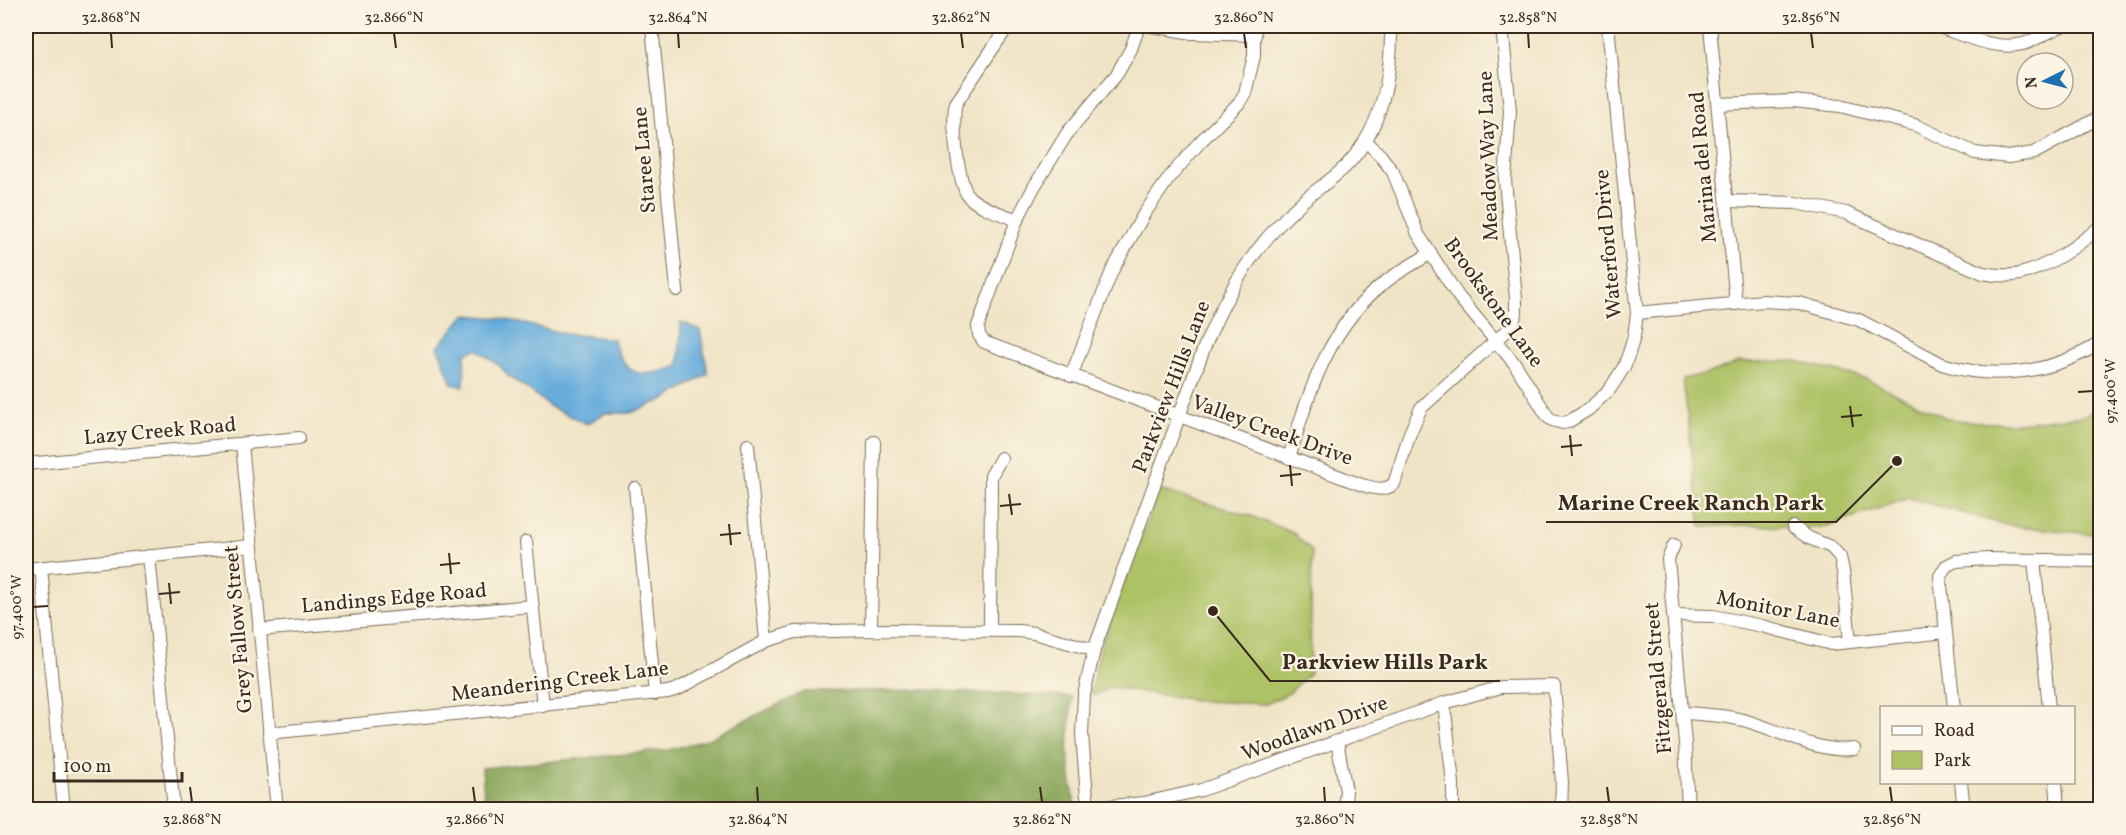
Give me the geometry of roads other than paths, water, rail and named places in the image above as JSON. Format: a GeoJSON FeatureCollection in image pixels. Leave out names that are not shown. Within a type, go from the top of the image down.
{"type":"FeatureCollection","features":[{"type":"Feature","properties":{"kind":"street","name":"Staree Lane"},"geometry":{"type":"LineString","coordinates":[[652,26],[677,290]]}},
{"type":"Feature","properties":{"kind":"street"},"geometry":{"type":"LineString","coordinates":[[1008,26],[956,103],[954,117],[960,177],[966,194],[977,203],[1017,220],[1034,187],[1068,132],[1117,74],[1131,49],[1139,26]]}},
{"type":"Feature","properties":{"kind":"street"},"geometry":{"type":"LineString","coordinates":[[1071,376],[1112,272],[1144,214],[1169,178],[1199,143],[1239,103],[1245,93],[1253,63],[1255,30],[1192,33],[1151,26]]}},
{"type":"Feature","properties":{"kind":"street","name":"Parkview Hills Lane"},"geometry":{"type":"LineString","coordinates":[[1088,809],[1082,747],[1084,695],[1094,650],[1216,318],[1249,261],[1266,238],[1347,166],[1366,141],[1381,107],[1388,78],[1391,26]]}},
{"type":"Feature","properties":{"kind":"street","name":"Meadow Way Lane"},"geometry":{"type":"LineString","coordinates":[[1387,489],[1394,484],[1410,433],[1421,408],[1497,341],[1510,327],[1516,314],[1507,207],[1506,167],[1510,111],[1502,26]]}},
{"type":"Feature","properties":{"kind":"street","name":"Waterford Drive"},"geometry":{"type":"LineString","coordinates":[[1558,422],[1569,422],[1610,389],[1624,367],[1634,337],[1637,313],[1608,26]]}},
{"type":"Feature","properties":{"kind":"street","name":"Marina del Road"},"geometry":{"type":"LineString","coordinates":[[1710,26],[1737,304]]}},
{"type":"Feature","properties":{"kind":"street"},"geometry":{"type":"LineString","coordinates":[[1935,26],[1986,43],[2011,45],[2024,43],[2062,26]]}},
{"type":"Feature","properties":{"kind":"street"},"geometry":{"type":"LineString","coordinates":[[1718,104],[1793,101],[1840,106],[1915,125],[1975,153],[2007,157],[2034,153],[2100,117]]}},
{"type":"Feature","properties":{"kind":"street","name":"Brookstone Lane"},"geometry":{"type":"LineString","coordinates":[[1366,141],[1393,172],[1418,234],[1458,296],[1497,341],[1532,388],[1548,417],[1558,422]]}},
{"type":"Feature","properties":{"kind":"street"},"geometry":{"type":"LineString","coordinates":[[1727,201],[1796,203],[1846,213],[1983,273],[2004,276],[2019,274],[2042,266],[2100,227]]}},
{"type":"Feature","properties":{"kind":"street","name":"Valley Creek Drive"},"geometry":{"type":"LineString","coordinates":[[1017,220],[978,326],[979,335],[984,342],[1289,459],[1362,485],[1380,490],[1387,489]]}},
{"type":"Feature","properties":{"kind":"street"},"geometry":{"type":"LineString","coordinates":[[1289,459],[1320,365],[1343,325],[1365,299],[1388,279],[1431,253]]}},
{"type":"Feature","properties":{"kind":"street"},"geometry":{"type":"LineString","coordinates":[[1637,313],[1763,301],[1787,301],[1822,308],[1859,320],[1955,368],[2004,373],[2036,370],[2068,360],[2100,344]]}},
{"type":"Feature","properties":{"kind":"street","name":"Lazy Creek Road"},"geometry":{"type":"LineString","coordinates":[[26,464],[299,438]]}},
{"type":"Feature","properties":{"kind":"street"},"geometry":{"type":"LineString","coordinates":[[871,630],[874,442]]}},
{"type":"Feature","properties":{"kind":"street","name":"Grey Fallow Street"},"geometry":{"type":"LineString","coordinates":[[242,444],[277,810]]}},
{"type":"Feature","properties":{"kind":"street"},"geometry":{"type":"LineString","coordinates":[[748,445],[766,641]]}},
{"type":"Feature","properties":{"kind":"street"},"geometry":{"type":"LineString","coordinates":[[990,630],[991,476],[1001,458]]}},
{"type":"Feature","properties":{"kind":"street"},"geometry":{"type":"LineString","coordinates":[[635,488],[655,694]]}},
{"type":"Feature","properties":{"kind":"street"},"geometry":{"type":"LineString","coordinates":[[1793,527],[1809,538],[1831,547],[1840,557],[1850,642]]}},
{"type":"Feature","properties":{"kind":"street"},"geometry":{"type":"LineString","coordinates":[[526,542],[543,706]]}},
{"type":"Feature","properties":{"kind":"street","name":"Fitzgerald Street"},"geometry":{"type":"LineString","coordinates":[[1674,545],[1668,559],[1683,713],[1688,809]]}},
{"type":"Feature","properties":{"kind":"street"},"geometry":{"type":"LineString","coordinates":[[26,569],[251,546]]}},
{"type":"Feature","properties":{"kind":"street"},"geometry":{"type":"LineString","coordinates":[[149,556],[174,810]]}},
{"type":"Feature","properties":{"kind":"street"},"geometry":{"type":"LineString","coordinates":[[1954,706],[1940,576],[1946,566],[1956,561],[1988,559],[2100,561]]}},
{"type":"Feature","properties":{"kind":"street"},"geometry":{"type":"LineString","coordinates":[[2034,560],[2049,706]]}},
{"type":"Feature","properties":{"kind":"street"},"geometry":{"type":"LineString","coordinates":[[41,567],[64,810]]}},
{"type":"Feature","properties":{"kind":"street","name":"Landings Edge Road"},"geometry":{"type":"LineString","coordinates":[[259,630],[533,606]]}},
{"type":"Feature","properties":{"kind":"street","name":"Monitor Lane"},"geometry":{"type":"LineString","coordinates":[[1673,615],[1713,616],[1831,644],[1946,633]]}},
{"type":"Feature","properties":{"kind":"street","name":"Meandering Creek Lane"},"geometry":{"type":"LineString","coordinates":[[269,733],[655,694],[678,689],[766,641],[795,632],[990,630],[1034,633],[1094,650]]}},
{"type":"Feature","properties":{"kind":"street","name":"Woodlawn Drive"},"geometry":{"type":"LineString","coordinates":[[1088,809],[1144,803],[1201,790],[1444,703],[1501,687],[1554,686],[1562,782],[1561,810]]}},
{"type":"Feature","properties":{"kind":"street"},"geometry":{"type":"LineString","coordinates":[[1444,703],[1453,783],[1453,810]]}},
{"type":"Feature","properties":{"kind":"street"},"geometry":{"type":"LineString","coordinates":[[1683,713],[1716,715],[1744,721],[1818,748],[1854,749]]}},
{"type":"Feature","properties":{"kind":"street"},"geometry":{"type":"LineString","coordinates":[[1337,741],[1346,791],[1344,810]]}},
{"type":"Feature","properties":{"kind":"street"},"geometry":{"type":"LineString","coordinates":[[1961,784],[1964,810]]}},
{"type":"Feature","properties":{"kind":"street"},"geometry":{"type":"LineString","coordinates":[[2056,784],[2058,810]]}},
{"type":"Feature","properties":{"kind":"street"},"geometry":{"type":"LineString","coordinates":[[1688,809],[1699,807],[1713,810]]}},
{"type":"Feature","properties":{"kind":"water"},"geometry":{"type":"Polygon","coordinates":[[[465,315],[500,318],[566,334],[613,339],[623,362],[629,369],[645,374],[679,366],[681,322],[700,330],[708,374],[665,399],[630,413],[605,413],[587,424],[549,406],[476,349],[465,354],[464,386],[452,384],[438,347],[465,315]]]}},
{"type":"Feature","properties":{"kind":"place","name":"Marine Creek Ranch Park"},"geometry":{"type":"Point","coordinates":[1897,461]}},
{"type":"Feature","properties":{"kind":"place","name":"Parkview Hills Park"},"geometry":{"type":"Point","coordinates":[1213,611]}}]}
